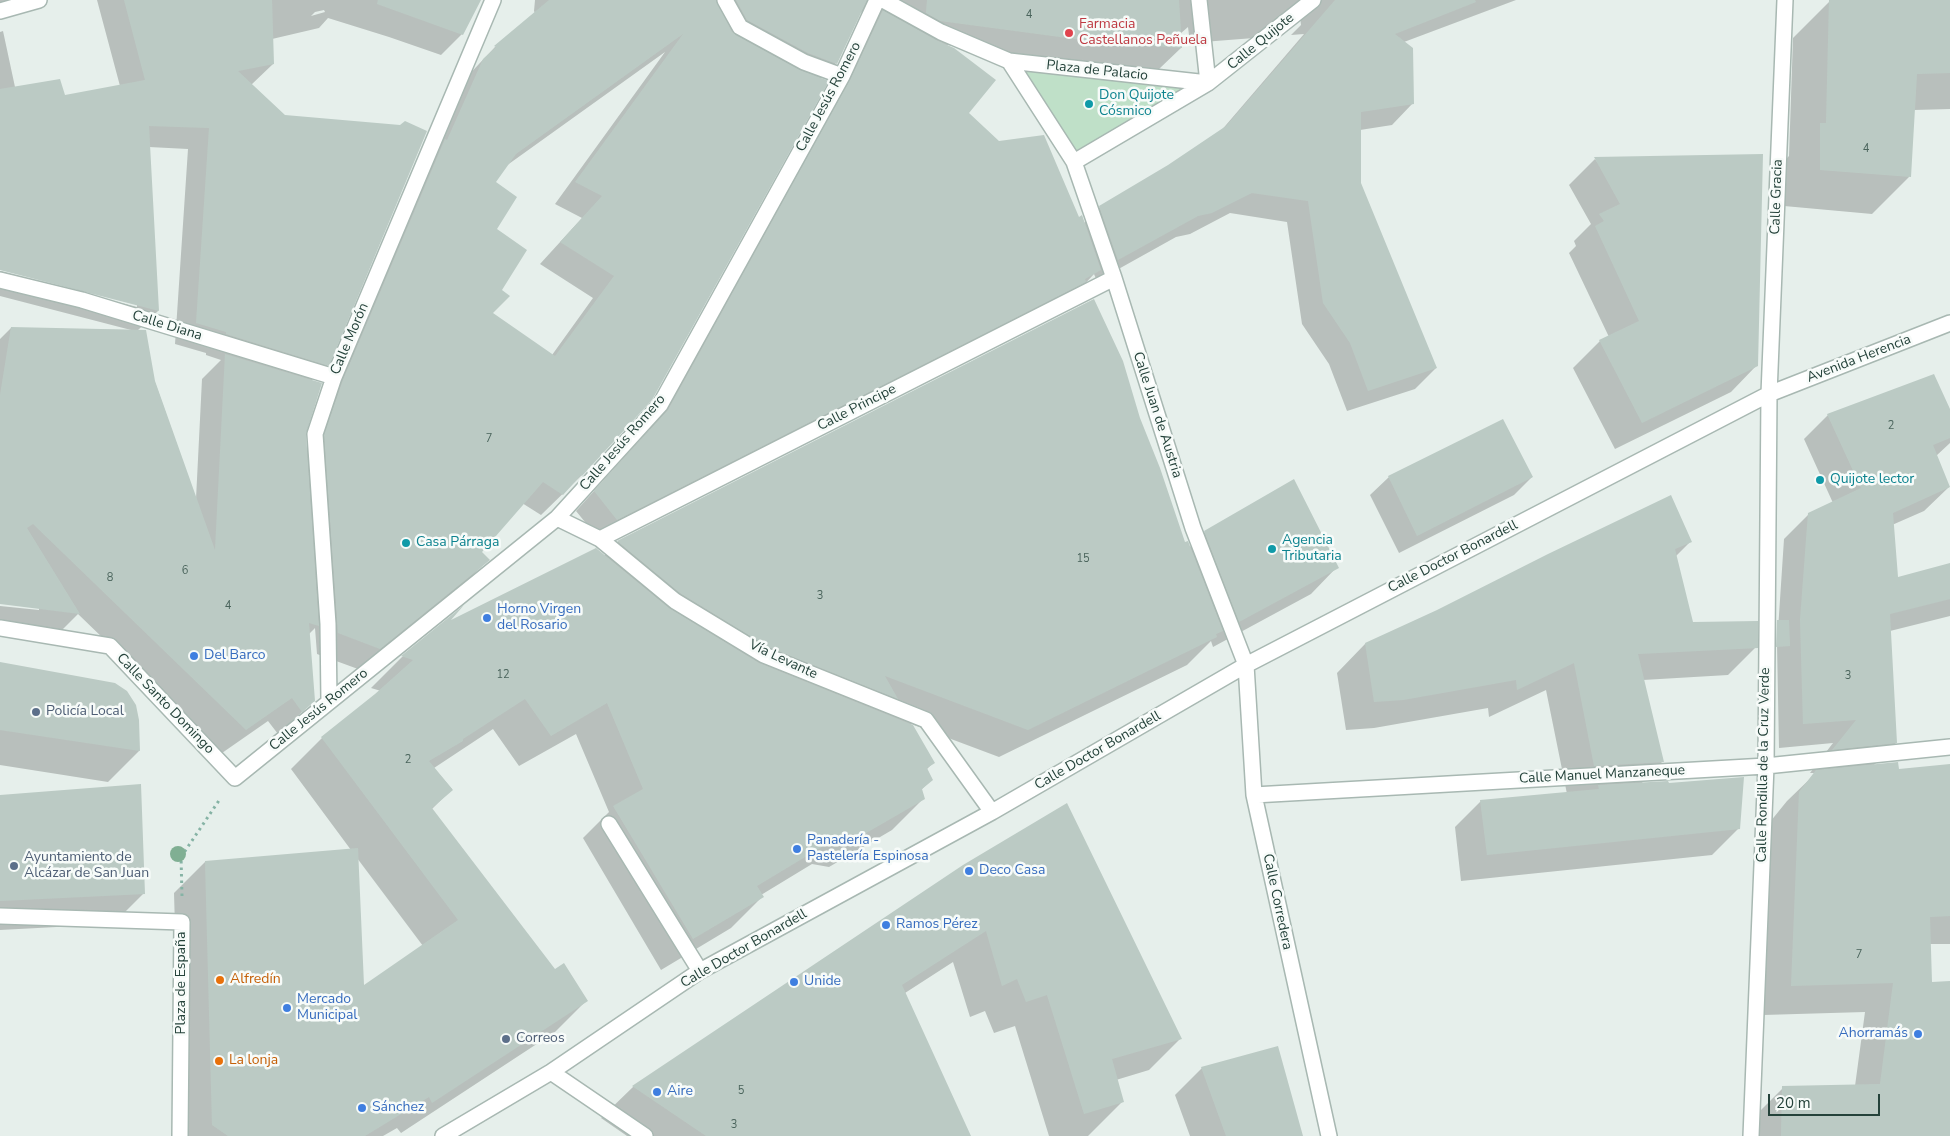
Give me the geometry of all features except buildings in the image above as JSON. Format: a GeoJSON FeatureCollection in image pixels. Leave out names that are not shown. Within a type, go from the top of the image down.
{"type":"FeatureCollection","features":[{"type":"Feature","properties":{"kind":"street"},"geometry":{"type":"LineString","coordinates":[[0,11],[39,0]]}},
{"type":"Feature","properties":{"kind":"street","name":"Calle Morón"},"geometry":{"type":"LineString","coordinates":[[329,702],[328,624],[315,434],[334,377],[493,0]]}},
{"type":"Feature","properties":{"kind":"street"},"geometry":{"type":"LineString","coordinates":[[725,0],[740,27],[804,62],[842,76]]}},
{"type":"Feature","properties":{"kind":"street","name":"Calle Jesús Romero"},"geometry":{"type":"LineString","coordinates":[[235,778],[557,518],[660,405],[842,76],[877,0]]}},
{"type":"Feature","properties":{"kind":"street","name":"Plaza de Palacio"},"geometry":{"type":"LineString","coordinates":[[883,0],[941,32],[1009,61],[1208,83]]}},
{"type":"Feature","properties":{"kind":"street"},"geometry":{"type":"LineString","coordinates":[[1009,61],[1074,162],[1208,83],[1199,0]]}},
{"type":"Feature","properties":{"kind":"street","name":"Calle Quijote"},"geometry":{"type":"LineString","coordinates":[[1208,83],[1313,0]]}},
{"type":"Feature","properties":{"kind":"street","name":"Calle Gracia"},"geometry":{"type":"LineString","coordinates":[[1769,394],[1785,0]]}},
{"type":"Feature","properties":{"kind":"street","name":"Calle Juan de Austria"},"geometry":{"type":"LineString","coordinates":[[1074,162],[1114,278],[1194,528],[1246,665]]}},
{"type":"Feature","properties":{"kind":"street","name":"Calle Principe"},"geometry":{"type":"LineString","coordinates":[[600,539],[1114,278]]}},
{"type":"Feature","properties":{"kind":"street","name":"Calle Diana"},"geometry":{"type":"LineString","coordinates":[[0,280],[82,300],[334,377]]}},
{"type":"Feature","properties":{"kind":"street","name":"Avenida Herencia"},"geometry":{"type":"LineString","coordinates":[[1769,394],[1950,323]]}},
{"type":"Feature","properties":{"kind":"street","name":"Calle Doctor Bonardell"},"geometry":{"type":"LineString","coordinates":[[443,1136],[551,1072],[700,972],[992,812],[1246,665],[1769,394]]}},
{"type":"Feature","properties":{"kind":"street","name":"Calle Rondilla de la Cruz Verde"},"geometry":{"type":"LineString","coordinates":[[1751,1136],[1766,766],[1769,394]]}},
{"type":"Feature","properties":{"kind":"street","name":"Vía Levante"},"geometry":{"type":"LineString","coordinates":[[557,518],[600,539],[675,601],[764,655],[926,720],[992,812]]}},
{"type":"Feature","properties":{"kind":"street","name":"Calle Santo Domingo"},"geometry":{"type":"LineString","coordinates":[[0,628],[110,646],[235,778]]}},
{"type":"Feature","properties":{"kind":"street","name":"Calle Corredera"},"geometry":{"type":"LineString","coordinates":[[1246,665],[1254,795],[1329,1136]]}},
{"type":"Feature","properties":{"kind":"street","name":"Calle Manuel Manzaneque"},"geometry":{"type":"LineString","coordinates":[[1254,795],[1766,766],[1950,747]]}},
{"type":"Feature","properties":{"kind":"street"},"geometry":{"type":"LineString","coordinates":[[609,824],[700,972]]}},
{"type":"Feature","properties":{"kind":"street","name":"Plaza de España"},"geometry":{"type":"LineString","coordinates":[[0,916],[182,922],[180,1136]]}},
{"type":"Feature","properties":{"kind":"street"},"geometry":{"type":"LineString","coordinates":[[551,1072],[645,1136]]}},
{"type":"Feature","properties":{"kind":"path"},"geometry":{"type":"LineString","coordinates":[[182,922],[181,857],[235,778]]}},
{"type":"Feature","properties":{"kind":"green space"},"geometry":{"type":"Polygon","coordinates":[[[1009,61],[1208,83],[1074,162],[1009,61]]]}},
{"type":"Feature","properties":{"kind":"place","name":"Farmacia Castellanos Peñuela"},"geometry":{"type":"Point","coordinates":[1069,33]}},
{"type":"Feature","properties":{"kind":"place","name":"Don Quijote Cósmico"},"geometry":{"type":"Point","coordinates":[1089,104]}},
{"type":"Feature","properties":{"kind":"place","name":"Quijote lector"},"geometry":{"type":"Point","coordinates":[1820,480]}},
{"type":"Feature","properties":{"kind":"place","name":"Casa Párraga"},"geometry":{"type":"Point","coordinates":[406,543]}},
{"type":"Feature","properties":{"kind":"place","name":"Agencia Tributaria"},"geometry":{"type":"Point","coordinates":[1272,549]}},
{"type":"Feature","properties":{"kind":"place","name":"Horno Virgen del Rosario"},"geometry":{"type":"Point","coordinates":[487,618]}},
{"type":"Feature","properties":{"kind":"place","name":"Del Barco"},"geometry":{"type":"Point","coordinates":[194,656]}},
{"type":"Feature","properties":{"kind":"place","name":"Policía Local"},"geometry":{"type":"Point","coordinates":[36,712]}},
{"type":"Feature","properties":{"kind":"place","name":"Panadería - Pastelería Espinosa"},"geometry":{"type":"Point","coordinates":[797,849]}},
{"type":"Feature","properties":{"kind":"place","name":"Ayuntamiento de Alcázar de San Juan"},"geometry":{"type":"Point","coordinates":[14,866]}},
{"type":"Feature","properties":{"kind":"place","name":"Deco Casa"},"geometry":{"type":"Point","coordinates":[969,871]}},
{"type":"Feature","properties":{"kind":"place","name":"Ramos Pérez"},"geometry":{"type":"Point","coordinates":[886,925]}},
{"type":"Feature","properties":{"kind":"place","name":"Alfredín"},"geometry":{"type":"Point","coordinates":[220,980]}},
{"type":"Feature","properties":{"kind":"place","name":"Unide"},"geometry":{"type":"Point","coordinates":[794,982]}},
{"type":"Feature","properties":{"kind":"place","name":"Mercado Municipal"},"geometry":{"type":"Point","coordinates":[287,1008]}},
{"type":"Feature","properties":{"kind":"place","name":"Ahorramás"},"geometry":{"type":"Point","coordinates":[1918,1034]}},
{"type":"Feature","properties":{"kind":"place","name":"Correos"},"geometry":{"type":"Point","coordinates":[506,1039]}},
{"type":"Feature","properties":{"kind":"place","name":"La lonja"},"geometry":{"type":"Point","coordinates":[219,1061]}},
{"type":"Feature","properties":{"kind":"place","name":"Aire"},"geometry":{"type":"Point","coordinates":[657,1092]}},
{"type":"Feature","properties":{"kind":"place","name":"Sánchez"},"geometry":{"type":"Point","coordinates":[362,1108]}}]}
